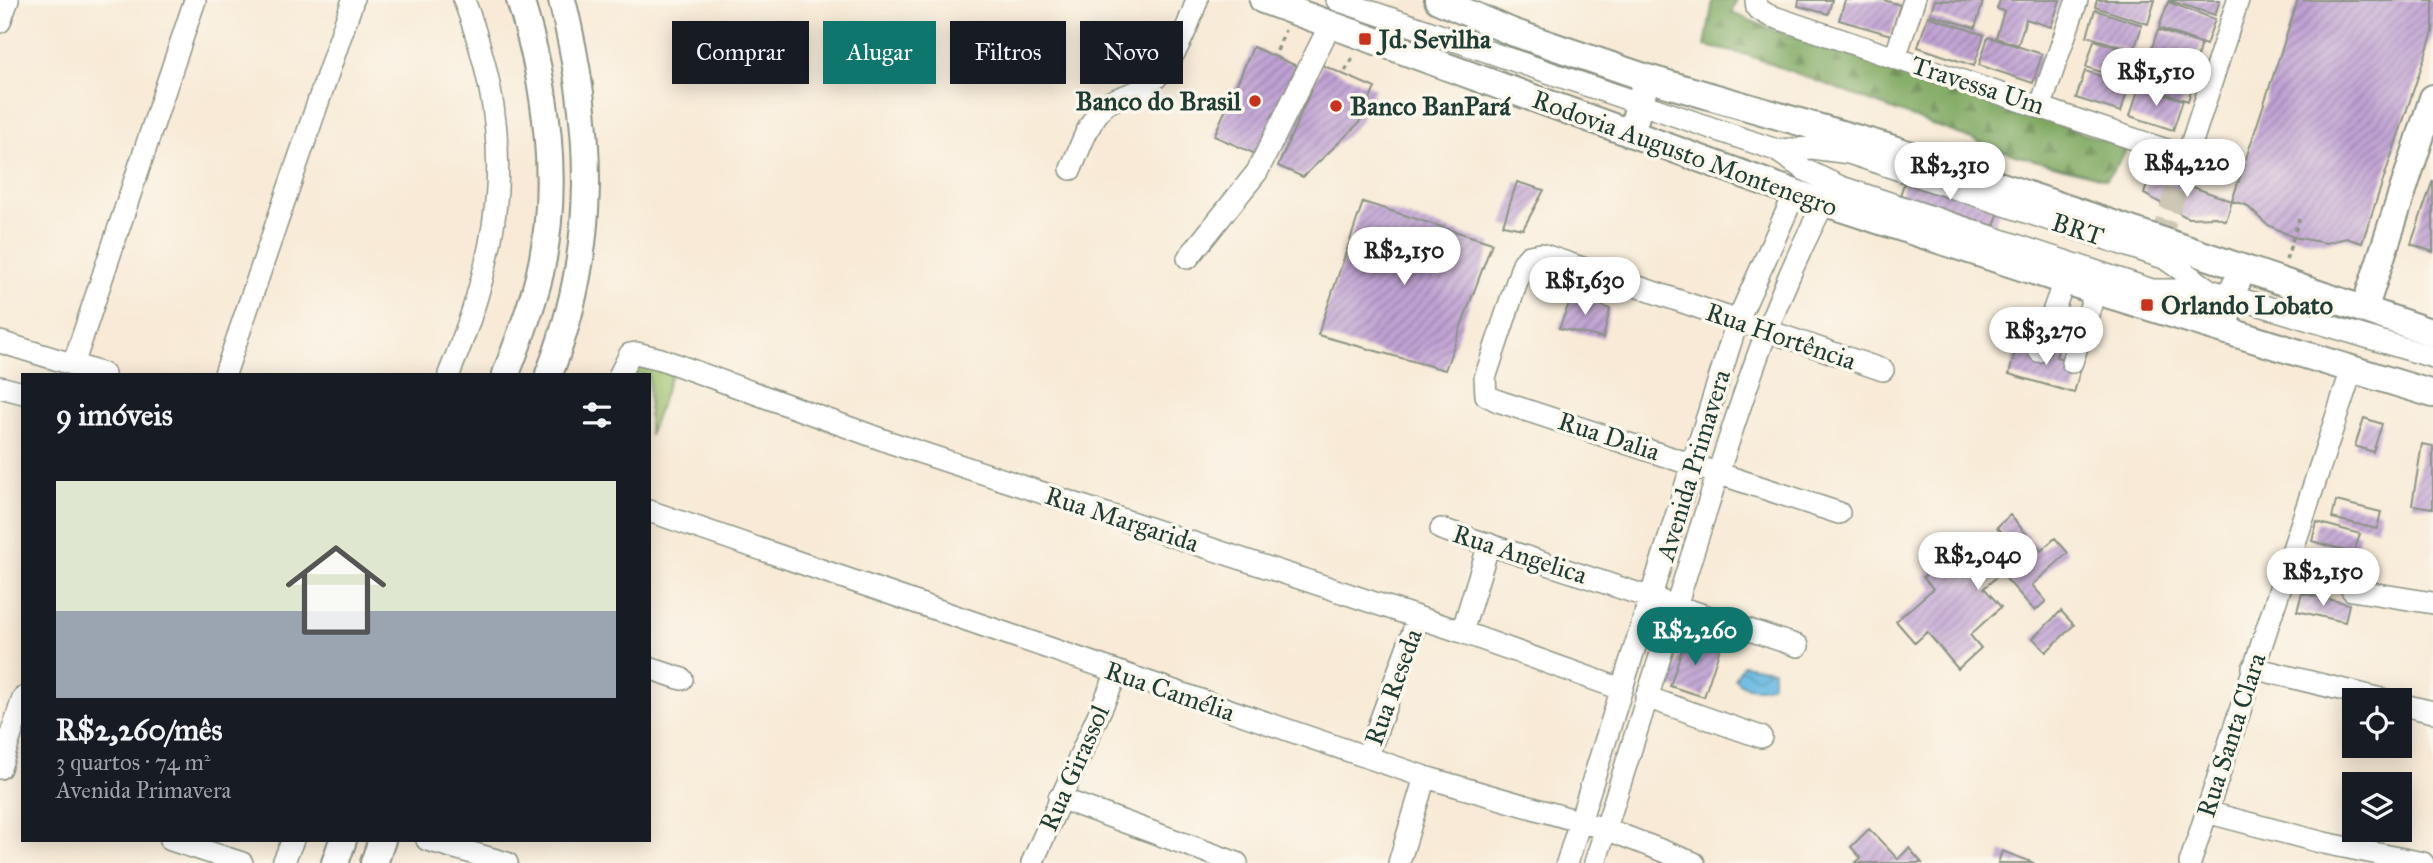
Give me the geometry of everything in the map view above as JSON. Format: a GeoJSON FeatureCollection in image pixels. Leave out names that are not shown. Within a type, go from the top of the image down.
{"type":"FeatureCollection","features":[{"type":"Feature","properties":{"kind":"main road"},"geometry":{"type":"LineString","coordinates":[[506,373],[540,275],[549,189],[545,102],[533,41],[520,0]]}},
{"type":"Feature","properties":{"kind":"main road"},"geometry":{"type":"LineString","coordinates":[[549,373],[576,293],[587,202],[584,122],[562,0]]}},
{"type":"Feature","properties":{"kind":"main road","name":"Rodovia Augusto Montenegro"},"geometry":{"type":"LineString","coordinates":[[1263,0],[1333,12],[1630,133],[1824,203],[2064,281],[2225,328],[2433,394]]}},
{"type":"Feature","properties":{"kind":"main road"},"geometry":{"type":"LineString","coordinates":[[1439,0],[1512,32],[1647,78],[1890,148],[2433,333]]}},
{"type":"Feature","properties":{"kind":"main road"},"geometry":{"type":"LineString","coordinates":[[1630,133],[1647,78]]}},
{"type":"Feature","properties":{"kind":"main road"},"geometry":{"type":"LineString","coordinates":[[2364,310],[2433,98]]}},
{"type":"Feature","properties":{"kind":"main road"},"geometry":{"type":"LineString","coordinates":[[2225,328],[2220,293],[2243,270]]}},
{"type":"Feature","properties":{"kind":"main road"},"geometry":{"type":"LineString","coordinates":[[335,863],[342,842]]}},
{"type":"Feature","properties":{"kind":"main road"},"geometry":{"type":"LineString","coordinates":[[374,863],[381,842]]}},
{"type":"Feature","properties":{"kind":"street"},"geometry":{"type":"LineString","coordinates":[[0,22],[8,0]]}},
{"type":"Feature","properties":{"kind":"street"},"geometry":{"type":"LineString","coordinates":[[73,365],[195,0]]}},
{"type":"Feature","properties":{"kind":"street"},"geometry":{"type":"LineString","coordinates":[[225,373],[353,0]]}},
{"type":"Feature","properties":{"kind":"street"},"geometry":{"type":"LineString","coordinates":[[449,373],[481,288],[496,218],[499,183],[495,116],[464,0]]}},
{"type":"Feature","properties":{"kind":"street"},"geometry":{"type":"LineString","coordinates":[[1071,169],[1094,119],[1106,104],[1147,86],[1166,66],[1188,27],[1197,0]]}},
{"type":"Feature","properties":{"kind":"street"},"geometry":{"type":"LineString","coordinates":[[1895,58],[1914,0]]}},
{"type":"Feature","properties":{"kind":"street"},"geometry":{"type":"LineString","coordinates":[[2041,105],[2077,0]]}},
{"type":"Feature","properties":{"kind":"street","name":"Travessa Um"},"geometry":{"type":"LineString","coordinates":[[1762,8],[1895,58],[2041,105],[2187,157],[2238,0]]}},
{"type":"Feature","properties":{"kind":"street"},"geometry":{"type":"LineString","coordinates":[[1188,258],[1257,172],[1333,12]]}},
{"type":"Feature","properties":{"kind":"street","name":"BRT"},"geometry":{"type":"LineString","coordinates":[[1333,12],[1641,104],[1776,150],[1805,170],[1841,187],[2152,290],[2220,293],[2433,356]]}},
{"type":"Feature","properties":{"kind":"street","name":"BRT"},"geometry":{"type":"LineString","coordinates":[[1776,150],[1812,148],[1849,153],[2164,258],[2220,293]]}},
{"type":"Feature","properties":{"kind":"street","name":"Avenida Primavera"},"geometry":{"type":"LineString","coordinates":[[1567,863],[1737,322],[1795,193]]}},
{"type":"Feature","properties":{"kind":"street","name":"Avenida Primavera"},"geometry":{"type":"LineString","coordinates":[[1595,863],[1646,697],[1766,331],[1794,260],[1824,203]]}},
{"type":"Feature","properties":{"kind":"street","name":"Rua Hortência"},"geometry":{"type":"LineString","coordinates":[[1498,401],[1486,395],[1485,378],[1523,263],[1530,256],[1541,254],[1883,370]]}},
{"type":"Feature","properties":{"kind":"street"},"geometry":{"type":"LineString","coordinates":[[2039,351],[2064,281]]}},
{"type":"Feature","properties":{"kind":"street"},"geometry":{"type":"LineString","coordinates":[[2072,362],[2096,290]]}},
{"type":"Feature","properties":{"kind":"street"},"geometry":{"type":"LineString","coordinates":[[0,342],[101,373]]}},
{"type":"Feature","properties":{"kind":"street","name":"Rua Margarida"},"geometry":{"type":"LineString","coordinates":[[623,367],[636,353],[661,359],[889,442],[1462,632],[1621,689]]}},
{"type":"Feature","properties":{"kind":"street","name":"Rua Santa Clara"},"geometry":{"type":"LineString","coordinates":[[2190,863],[2352,369]]}},
{"type":"Feature","properties":{"kind":"street"},"geometry":{"type":"LineString","coordinates":[[0,387],[21,392]]}},
{"type":"Feature","properties":{"kind":"street","name":"Rua Dalia"},"geometry":{"type":"LineString","coordinates":[[1498,401],[1719,471],[1839,513]]}},
{"type":"Feature","properties":{"kind":"street","name":"Rua Camélia"},"geometry":{"type":"LineString","coordinates":[[651,512],[1425,777],[1606,828],[1693,863]]}},
{"type":"Feature","properties":{"kind":"street","name":"Rua Angelica"},"geometry":{"type":"LineString","coordinates":[[1441,529],[1798,646]]}},
{"type":"Feature","properties":{"kind":"street"},"geometry":{"type":"LineString","coordinates":[[1462,632],[1489,544]]}},
{"type":"Feature","properties":{"kind":"street"},"geometry":{"type":"LineString","coordinates":[[2352,590],[2433,603]]}},
{"type":"Feature","properties":{"kind":"street","name":"Rua Reseda"},"geometry":{"type":"LineString","coordinates":[[1367,757],[1418,618]]}},
{"type":"Feature","properties":{"kind":"street"},"geometry":{"type":"LineString","coordinates":[[2253,668],[2342,690]]}},
{"type":"Feature","properties":{"kind":"street"},"geometry":{"type":"LineString","coordinates":[[651,669],[682,680]]}},
{"type":"Feature","properties":{"kind":"street","name":"Rua Girassol"},"geometry":{"type":"LineString","coordinates":[[1032,863],[1117,673]]}},
{"type":"Feature","properties":{"kind":"street"},"geometry":{"type":"LineString","coordinates":[[1646,697],[1760,737]]}},
{"type":"Feature","properties":{"kind":"street"},"geometry":{"type":"LineString","coordinates":[[0,768],[21,704]]}},
{"type":"Feature","properties":{"kind":"street"},"geometry":{"type":"LineString","coordinates":[[2412,707],[2433,712]]}},
{"type":"Feature","properties":{"kind":"street"},"geometry":{"type":"LineString","coordinates":[[1399,863],[1425,777]]}},
{"type":"Feature","properties":{"kind":"street"},"geometry":{"type":"LineString","coordinates":[[1059,798],[1237,863]]}},
{"type":"Feature","properties":{"kind":"street"},"geometry":{"type":"LineString","coordinates":[[2206,812],[2325,843],[2423,863]]}},
{"type":"Feature","properties":{"kind":"street"},"geometry":{"type":"LineString","coordinates":[[177,842],[242,863]]}},
{"type":"Feature","properties":{"kind":"street"},"geometry":{"type":"LineString","coordinates":[[283,863],[292,842]]}},
{"type":"Feature","properties":{"kind":"street"},"geometry":{"type":"LineString","coordinates":[[434,842],[506,863]]}},
{"type":"Feature","properties":{"kind":"path"},"geometry":{"type":"LineString","coordinates":[[2279,281],[2299,219]]}},
{"type":"Feature","properties":{"kind":"green space"},"geometry":{"type":"Polygon","coordinates":[[[1713,0],[1736,0],[1732,13],[1778,32],[1848,51],[2128,149],[2107,179],[2014,155],[1747,55],[1705,46],[1713,0]]]}},
{"type":"Feature","properties":{"kind":"green space"},"geometry":{"type":"Polygon","coordinates":[[[637,354],[674,367],[651,430],[651,373],[630,373],[637,354]]]}},
{"type":"Feature","properties":{"kind":"water"},"geometry":{"type":"Polygon","coordinates":[[[1743,665],[1773,670],[1773,684],[1753,688],[1739,683],[1735,679],[1743,665]]]}},
{"type":"Feature","properties":{"kind":"building"},"geometry":{"type":"Polygon","coordinates":[[[1799,0],[1832,0],[1828,14],[1798,6],[1799,0]]]}},
{"type":"Feature","properties":{"kind":"building"},"geometry":{"type":"Polygon","coordinates":[[[1845,0],[1884,0],[1900,5],[1891,35],[1839,20],[1845,0]]]}},
{"type":"Feature","properties":{"kind":"building"},"geometry":{"type":"Polygon","coordinates":[[[1935,0],[1983,2],[1975,28],[1930,14],[1935,0]]]}},
{"type":"Feature","properties":{"kind":"building"},"geometry":{"type":"Polygon","coordinates":[[[2000,0],[2060,0],[2051,27],[2026,19],[2018,45],[1996,38],[2004,11],[1997,9],[2000,0]]]}},
{"type":"Feature","properties":{"kind":"building"},"geometry":{"type":"Polygon","coordinates":[[[2097,0],[2155,0],[2148,24],[2095,7],[2097,0]]]}},
{"type":"Feature","properties":{"kind":"building"},"geometry":{"type":"Polygon","coordinates":[[[2168,0],[2220,0],[2215,15],[2168,0]]]}},
{"type":"Feature","properties":{"kind":"building"},"geometry":{"type":"Polygon","coordinates":[[[2298,0],[2433,0],[2433,32],[2362,243],[2346,238],[2326,243],[2293,237],[2266,224],[2246,205],[2232,201],[2298,0]]]}},
{"type":"Feature","properties":{"kind":"building"},"geometry":{"type":"Polygon","coordinates":[[[2168,2],[2215,19],[2206,45],[2159,28],[2168,2]]]}},
{"type":"Feature","properties":{"kind":"building"},"geometry":{"type":"Polygon","coordinates":[[[2095,10],[2142,25],[2134,51],[2087,36],[2095,10]]]}},
{"type":"Feature","properties":{"kind":"building"},"geometry":{"type":"Polygon","coordinates":[[[1928,16],[1984,35],[1974,66],[1918,47],[1928,16]]]}},
{"type":"Feature","properties":{"kind":"building"},"geometry":{"type":"Polygon","coordinates":[[[2158,30],[2201,44],[2193,70],[2149,56],[2158,30]]]}},
{"type":"Feature","properties":{"kind":"building"},"geometry":{"type":"Polygon","coordinates":[[[1988,37],[2042,54],[2033,83],[1979,65],[1988,37]]]}},
{"type":"Feature","properties":{"kind":"building"},"geometry":{"type":"Polygon","coordinates":[[[2094,40],[2138,54],[2130,81],[2086,67],[2094,40]]]}},
{"type":"Feature","properties":{"kind":"building","name":"Banco do Brasil"},"geometry":{"type":"Polygon","coordinates":[[[1253,47],[1297,66],[1258,155],[1214,136],[1253,47]]]}},
{"type":"Feature","properties":{"kind":"building"},"geometry":{"type":"Polygon","coordinates":[[[2150,59],[2196,74],[2188,101],[2142,86],[2150,59]]]}},
{"type":"Feature","properties":{"kind":"building","name":"Banco BanPará"},"geometry":{"type":"Polygon","coordinates":[[[1322,65],[1375,88],[1359,123],[1303,177],[1278,166],[1322,65]]]}},
{"type":"Feature","properties":{"kind":"building"},"geometry":{"type":"Polygon","coordinates":[[[2085,71],[2129,85],[2121,112],[2076,98],[2085,71]]]}},
{"type":"Feature","properties":{"kind":"building"},"geometry":{"type":"Polygon","coordinates":[[[2139,87],[2183,100],[2173,130],[2130,116],[2139,87]]]}},
{"type":"Feature","properties":{"kind":"building"},"geometry":{"type":"Polygon","coordinates":[[[2151,172],[2232,201],[2226,221],[2216,217],[2188,218],[2144,194],[2151,172]]]}},
{"type":"Feature","properties":{"kind":"building"},"geometry":{"type":"Polygon","coordinates":[[[1906,178],[2000,209],[1994,226],[1900,195],[1906,178]]]}},
{"type":"Feature","properties":{"kind":"building"},"geometry":{"type":"Polygon","coordinates":[[[2433,180],[2433,252],[2411,244],[2433,180]]]}},
{"type":"Feature","properties":{"kind":"building"},"geometry":{"type":"Polygon","coordinates":[[[1517,182],[1544,190],[1523,229],[1503,225],[1517,182]]]}},
{"type":"Feature","properties":{"kind":"building"},"geometry":{"type":"Polygon","coordinates":[[[1363,202],[1492,243],[1445,370],[1318,335],[1363,202]]]}},
{"type":"Feature","properties":{"kind":"building"},"geometry":{"type":"Polygon","coordinates":[[[1573,294],[1610,309],[1603,338],[1559,328],[1573,294]]]}},
{"type":"Feature","properties":{"kind":"building"},"geometry":{"type":"Polygon","coordinates":[[[2047,340],[2060,344],[2056,357],[2082,364],[2074,393],[2009,374],[2017,345],[2043,353],[2047,340]]]}},
{"type":"Feature","properties":{"kind":"building"},"geometry":{"type":"Polygon","coordinates":[[[2364,418],[2382,424],[2373,452],[2355,446],[2364,418]]]}},
{"type":"Feature","properties":{"kind":"building"},"geometry":{"type":"Polygon","coordinates":[[[2422,444],[2433,446],[2433,508],[2412,505],[2422,444]]]}},
{"type":"Feature","properties":{"kind":"building"},"geometry":{"type":"Polygon","coordinates":[[[2336,501],[2381,512],[2377,529],[2332,518],[2336,501]]]}},
{"type":"Feature","properties":{"kind":"building"},"geometry":{"type":"Polygon","coordinates":[[[2010,515],[2041,551],[2055,538],[2068,553],[2032,585],[2046,601],[2035,611],[2001,573],[1984,588],[2001,607],[1970,635],[1981,648],[1958,669],[1927,632],[1915,643],[1896,621],[1933,589],[1923,577],[1946,556],[1963,576],[2007,538],[1997,527],[2010,515]]]}},
{"type":"Feature","properties":{"kind":"building"},"geometry":{"type":"Polygon","coordinates":[[[2317,522],[2360,534],[2354,553],[2312,541],[2317,522]]]}},
{"type":"Feature","properties":{"kind":"building"},"geometry":{"type":"Polygon","coordinates":[[[2302,593],[2349,604],[2345,622],[2297,611],[2302,593]]]}},
{"type":"Feature","properties":{"kind":"building"},"geometry":{"type":"Polygon","coordinates":[[[2061,611],[2074,625],[2046,652],[2033,638],[2061,611]]]}},
{"type":"Feature","properties":{"kind":"building"},"geometry":{"type":"Polygon","coordinates":[[[1686,637],[1720,648],[1704,697],[1670,686],[1686,637]]]}},
{"type":"Feature","properties":{"kind":"building"},"geometry":{"type":"Polygon","coordinates":[[[1869,829],[1898,859],[1909,848],[1922,863],[1855,863],[1861,858],[1851,847],[1869,829]]]}},
{"type":"Feature","properties":{"kind":"building"},"geometry":{"type":"Polygon","coordinates":[[[2002,851],[2034,863],[1998,863],[2002,851]]]}},
{"type":"Feature","properties":{"kind":"tunnel"},"geometry":{"type":"LineString","coordinates":[[2160,240],[2187,157]]}},
{"type":"Feature","properties":{"kind":"place","name":"Jd. Sevilha"},"geometry":{"type":"Point","coordinates":[1365,39]}},
{"type":"Feature","properties":{"kind":"place","name":"Banco do Brasil"},"geometry":{"type":"Point","coordinates":[1255,101]}},
{"type":"Feature","properties":{"kind":"place","name":"Banco BanPará"},"geometry":{"type":"Point","coordinates":[1336,106]}},
{"type":"Feature","properties":{"kind":"place","name":"Orlando Lobato"},"geometry":{"type":"Point","coordinates":[2147,305]}}]}
